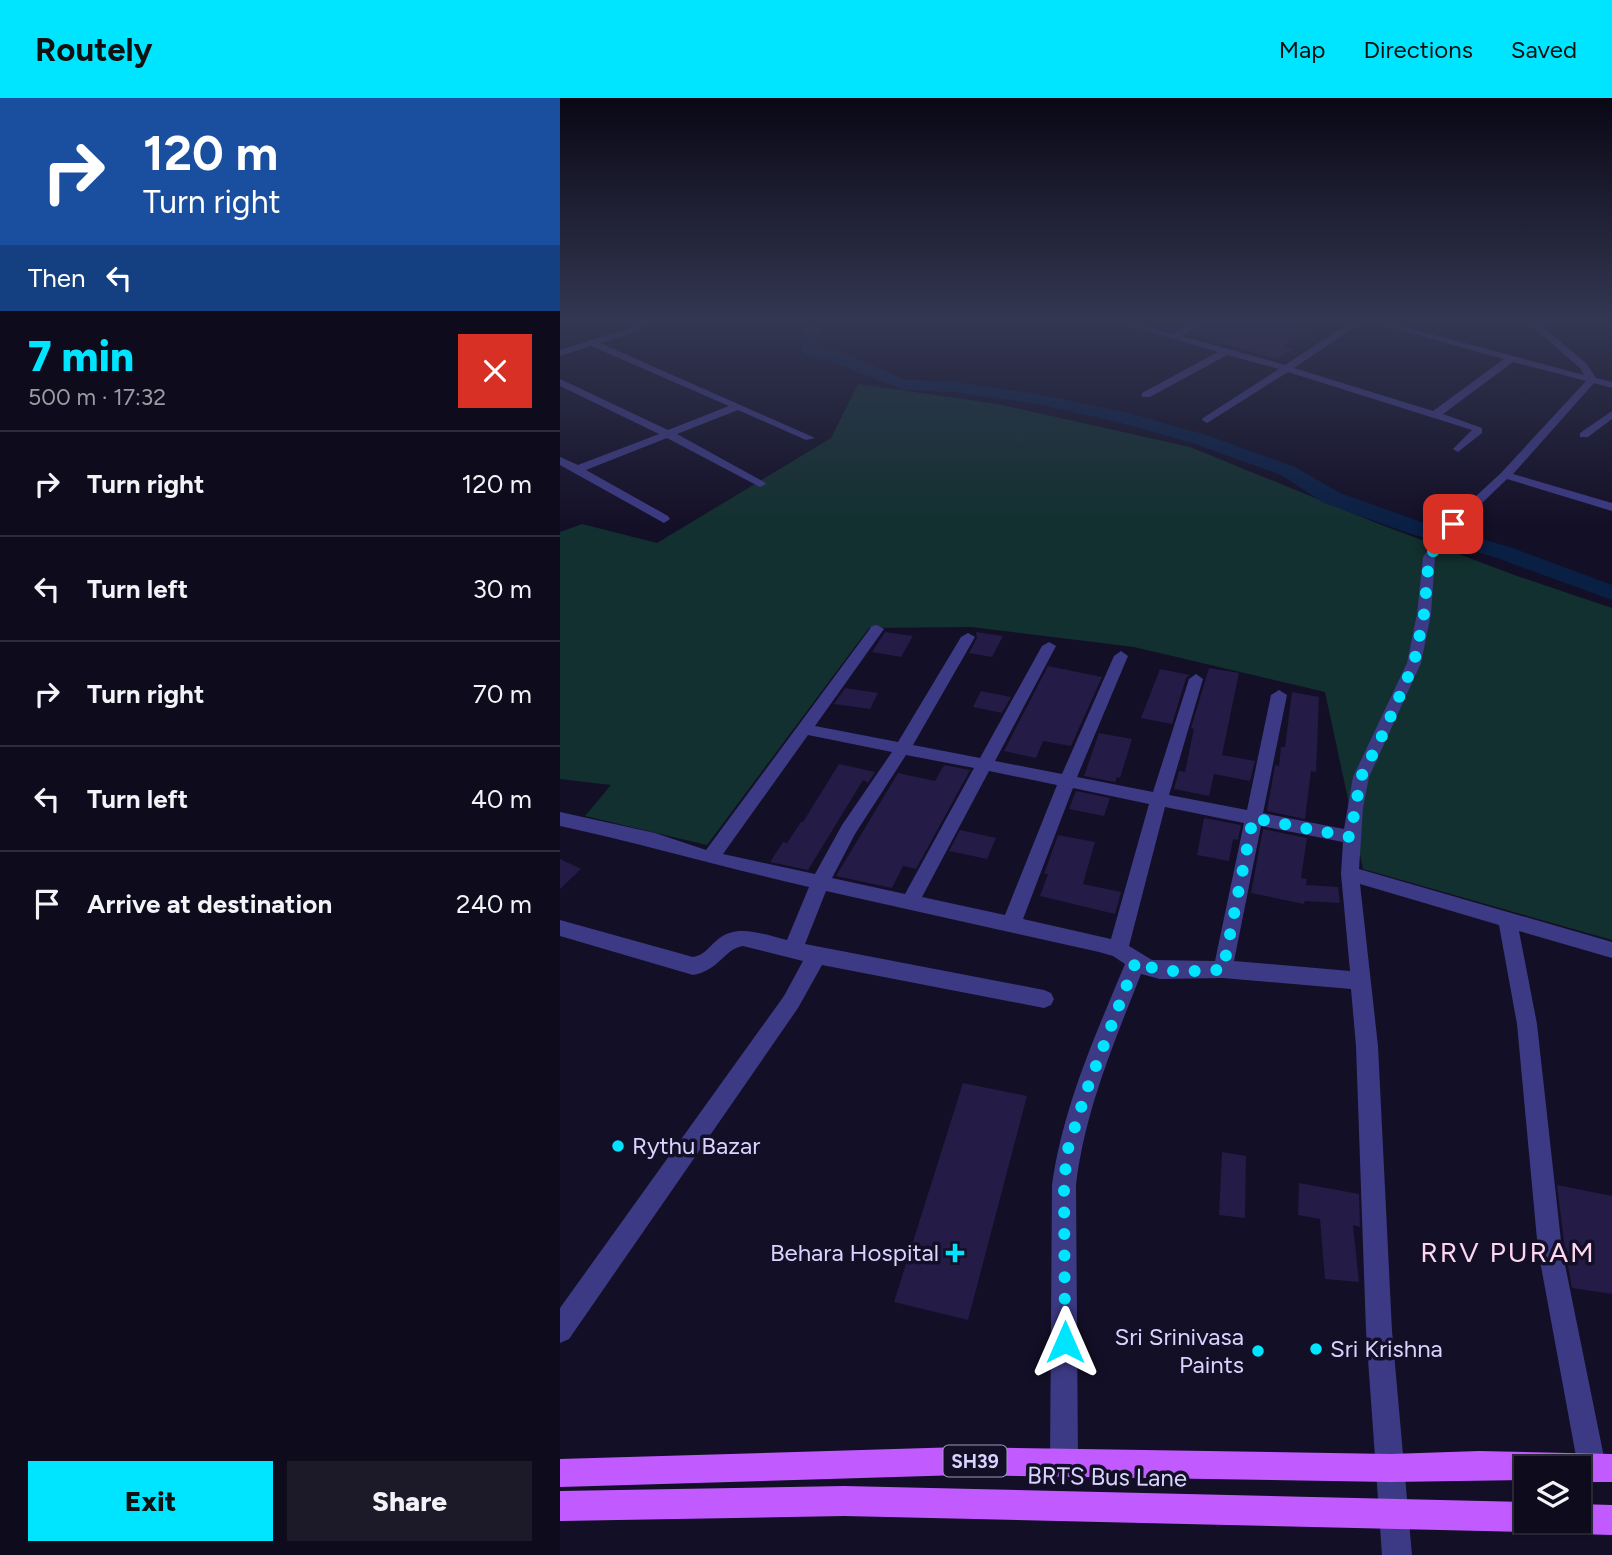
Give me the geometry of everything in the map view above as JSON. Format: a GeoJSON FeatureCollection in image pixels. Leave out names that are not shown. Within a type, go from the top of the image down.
{"type":"FeatureCollection","features":[{"type":"Feature","properties":{"kind":"main road","name":"SH39"},"geometry":{"type":"LineString","coordinates":[[560,1473],[961,1461],[1391,1468],[1479,1465],[1602,1468]]}},
{"type":"Feature","properties":{"kind":"main road","name":"BRTS Bus Lane"},"geometry":{"type":"LineString","coordinates":[[560,1506],[844,1501],[1514,1517]]}},
{"type":"Feature","properties":{"kind":"main road"},"geometry":{"type":"LineString","coordinates":[[1591,1519],[1612,1520]]}},
{"type":"Feature","properties":{"kind":"street"},"geometry":{"type":"LineString","coordinates":[[575,390],[668,434],[760,484]]}},
{"type":"Feature","properties":{"kind":"street"},"geometry":{"type":"LineString","coordinates":[[702,390],[810,438]]}},
{"type":"Feature","properties":{"kind":"street"},"geometry":{"type":"LineString","coordinates":[[1146,395],[1155,390]]}},
{"type":"Feature","properties":{"kind":"street"},"geometry":{"type":"LineString","coordinates":[[1207,420],[1255,390]]}},
{"type":"Feature","properties":{"kind":"street"},"geometry":{"type":"LineString","coordinates":[[1358,390],[1477,428],[1479,431],[1458,449]]}},
{"type":"Feature","properties":{"kind":"street"},"geometry":{"type":"LineString","coordinates":[[1436,414],[1468,390]]}},
{"type":"Feature","properties":{"kind":"street"},"geometry":{"type":"LineString","coordinates":[[1397,1555],[1373,1233],[1371,1097],[1350,874],[1350,837],[1361,777],[1414,663],[1424,614],[1429,557],[1453,524],[1505,475],[1583,390]]}},
{"type":"Feature","properties":{"kind":"street"},"geometry":{"type":"LineString","coordinates":[[579,469],[739,406]]}},
{"type":"Feature","properties":{"kind":"street"},"geometry":{"type":"LineString","coordinates":[[1584,435],[1612,414]]}},
{"type":"Feature","properties":{"kind":"street"},"geometry":{"type":"LineString","coordinates":[[560,460],[664,519]]}},
{"type":"Feature","properties":{"kind":"street"},"geometry":{"type":"LineString","coordinates":[[1505,475],[1612,507]]}},
{"type":"Feature","properties":{"kind":"street"},"geometry":{"type":"LineString","coordinates":[[710,858],[877,629]]}},
{"type":"Feature","properties":{"kind":"street"},"geometry":{"type":"LineString","coordinates":[[793,950],[821,881],[852,823],[902,748],[968,637]]}},
{"type":"Feature","properties":{"kind":"street"},"geometry":{"type":"LineString","coordinates":[[910,902],[1049,646]]}},
{"type":"Feature","properties":{"kind":"street"},"geometry":{"type":"LineString","coordinates":[[1011,925],[1067,782],[1121,656]]}},
{"type":"Feature","properties":{"kind":"street"},"geometry":{"type":"LineString","coordinates":[[1064,1462],[1064,1185],[1067,1152],[1127,955],[1159,799],[1196,679]]}},
{"type":"Feature","properties":{"kind":"street"},"geometry":{"type":"LineString","coordinates":[[1223,970],[1279,695]]}},
{"type":"Feature","properties":{"kind":"street"},"geometry":{"type":"LineString","coordinates":[[804,729],[1350,837]]}},
{"type":"Feature","properties":{"kind":"street"},"geometry":{"type":"LineString","coordinates":[[560,819],[655,840],[710,858],[1011,925],[1127,955],[1148,968],[1223,970],[1361,981]]}},
{"type":"Feature","properties":{"kind":"street"},"geometry":{"type":"LineString","coordinates":[[1350,874],[1612,950]]}},
{"type":"Feature","properties":{"kind":"street"},"geometry":{"type":"LineString","coordinates":[[1507,918],[1527,1024],[1550,1250],[1602,1468]]}},
{"type":"Feature","properties":{"kind":"street"},"geometry":{"type":"LineString","coordinates":[[560,928],[693,966],[710,961],[724,944],[743,938],[1044,999]]}},
{"type":"Feature","properties":{"kind":"street"},"geometry":{"type":"LineString","coordinates":[[560,1330],[791,1002],[817,955]]}},
{"type":"Feature","properties":{"kind":"green space"},"geometry":{"type":"Polygon","coordinates":[[[855,390],[900,390],[998,404],[1190,447],[1374,522],[1517,576],[1612,608],[1612,940],[1363,869],[1325,692],[1134,647],[971,627],[869,628],[707,845],[585,816],[611,785],[560,779],[560,532],[582,524],[657,543],[831,438],[855,390]]]}},
{"type":"Feature","properties":{"kind":"building"},"geometry":{"type":"Polygon","coordinates":[[[885,632],[913,636],[901,657],[872,652],[885,632]]]}},
{"type":"Feature","properties":{"kind":"building"},"geometry":{"type":"Polygon","coordinates":[[[976,632],[1003,636],[992,657],[969,653],[977,638],[976,632]]]}},
{"type":"Feature","properties":{"kind":"building"},"geometry":{"type":"Polygon","coordinates":[[[1048,666],[1102,677],[1071,746],[1043,741],[1036,758],[1004,751],[1048,666]]]}},
{"type":"Feature","properties":{"kind":"building"},"geometry":{"type":"Polygon","coordinates":[[[1209,668],[1239,673],[1222,755],[1255,761],[1250,781],[1214,774],[1209,796],[1174,789],[1179,771],[1185,772],[1194,729],[1191,728],[1209,668]]]}},
{"type":"Feature","properties":{"kind":"building"},"geometry":{"type":"Polygon","coordinates":[[[1160,669],[1190,675],[1186,678],[1172,724],[1141,718],[1160,669]]]}},
{"type":"Feature","properties":{"kind":"building"},"geometry":{"type":"Polygon","coordinates":[[[845,688],[878,693],[870,709],[834,704],[845,688]]]}},
{"type":"Feature","properties":{"kind":"building"},"geometry":{"type":"Polygon","coordinates":[[[981,691],[1011,697],[1002,713],[973,707],[981,691]]]}},
{"type":"Feature","properties":{"kind":"building"},"geometry":{"type":"Polygon","coordinates":[[[1292,692],[1319,697],[1316,772],[1311,771],[1305,819],[1267,811],[1275,765],[1279,766],[1281,747],[1285,747],[1292,692]]]}},
{"type":"Feature","properties":{"kind":"building"},"geometry":{"type":"Polygon","coordinates":[[[1099,733],[1132,739],[1120,778],[1117,777],[1115,782],[1084,776],[1099,733]]]}},
{"type":"Feature","properties":{"kind":"building"},"geometry":{"type":"Polygon","coordinates":[[[839,764],[875,772],[868,783],[863,780],[808,870],[770,862],[783,842],[787,843],[803,822],[839,764]]]}},
{"type":"Feature","properties":{"kind":"building"},"geometry":{"type":"Polygon","coordinates":[[[944,765],[970,770],[916,869],[903,866],[892,888],[836,876],[898,773],[935,781],[944,765]]]}},
{"type":"Feature","properties":{"kind":"building"},"geometry":{"type":"Polygon","coordinates":[[[1076,791],[1110,798],[1104,816],[1069,809],[1076,791]]]}},
{"type":"Feature","properties":{"kind":"building"},"geometry":{"type":"Polygon","coordinates":[[[1204,818],[1241,825],[1238,840],[1233,839],[1229,861],[1197,855],[1204,818]]]}},
{"type":"Feature","properties":{"kind":"building"},"geometry":{"type":"Polygon","coordinates":[[[1263,829],[1307,838],[1301,878],[1307,879],[1306,885],[1338,887],[1340,903],[1305,901],[1304,904],[1251,893],[1263,829]]]}},
{"type":"Feature","properties":{"kind":"building"},"geometry":{"type":"Polygon","coordinates":[[[960,830],[996,838],[987,859],[949,851],[960,830]]]}},
{"type":"Feature","properties":{"kind":"building"},"geometry":{"type":"Polygon","coordinates":[[[1058,835],[1095,842],[1083,884],[1121,892],[1115,914],[1040,896],[1048,874],[1044,874],[1058,835]]]}},
{"type":"Feature","properties":{"kind":"building"},"geometry":{"type":"Polygon","coordinates":[[[560,859],[581,869],[560,889],[560,859]]]}},
{"type":"Feature","properties":{"kind":"building"},"geometry":{"type":"Polygon","coordinates":[[[963,1083],[1027,1096],[968,1320],[894,1302],[963,1083]]]}},
{"type":"Feature","properties":{"kind":"building"},"geometry":{"type":"Polygon","coordinates":[[[1222,1152],[1246,1156],[1245,1218],[1219,1215],[1222,1152]]]}},
{"type":"Feature","properties":{"kind":"building"},"geometry":{"type":"Polygon","coordinates":[[[1299,1183],[1359,1194],[1360,1227],[1353,1225],[1359,1282],[1325,1279],[1320,1219],[1298,1215],[1299,1183]]]}},
{"type":"Feature","properties":{"kind":"building"},"geometry":{"type":"Polygon","coordinates":[[[1557,1185],[1612,1196],[1612,1294],[1572,1288],[1557,1185]]]}},
{"type":"Feature","properties":{"kind":"waterway"},"geometry":{"type":"LineString","coordinates":[[975,390],[1037,399],[1125,418],[1199,439],[1288,471],[1332,498],[1416,528],[1502,552],[1612,593]]}},
{"type":"Feature","properties":{"kind":"place","name":"Rythu Bazar"},"geometry":{"type":"Point","coordinates":[618,1146]}},
{"type":"Feature","properties":{"kind":"place","name":"Behara Hospital"},"geometry":{"type":"Point","coordinates":[955,1253]}},
{"type":"Feature","properties":{"kind":"place","name":"Sri Krishna"},"geometry":{"type":"Point","coordinates":[1316,1349]}},
{"type":"Feature","properties":{"kind":"place","name":"Sri Srinivasa Paints"},"geometry":{"type":"Point","coordinates":[1258,1351]}},
{"type":"Feature","properties":{"kind":"district","name":"RRV PURAM"},"geometry":{"type":"Point","coordinates":[1508,1252]}},
{"type":"Feature","properties":{"kind":"route"},"geometry":{"type":"LineString","coordinates":[[1065,1342],[1064,1185],[1067,1152],[1086,1092],[1136,961],[1148,968],[1160,970],[1223,970],[1253,818],[1350,837],[1361,777],[1414,663],[1424,614],[1429,557],[1453,524]]}}]}
